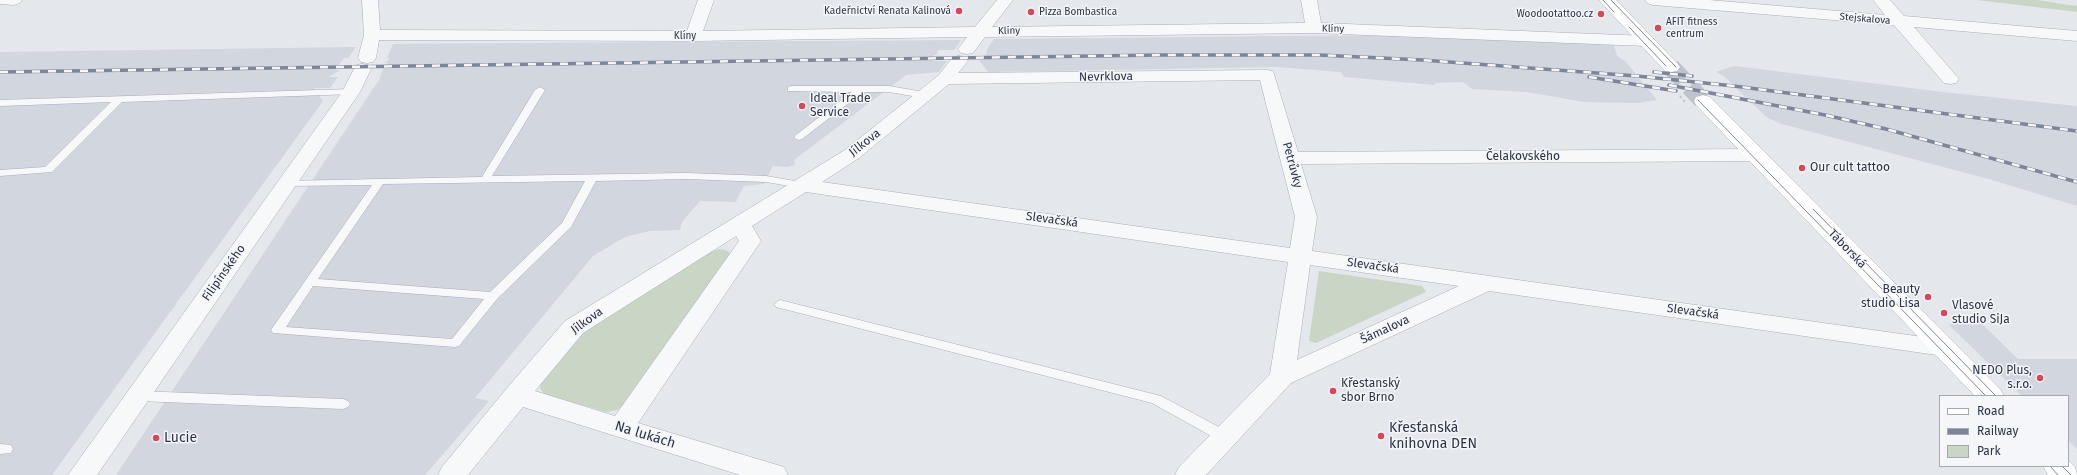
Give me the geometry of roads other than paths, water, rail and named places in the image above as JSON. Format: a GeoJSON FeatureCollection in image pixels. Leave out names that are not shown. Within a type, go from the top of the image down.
{"type":"FeatureCollection","features":[{"type":"Feature","properties":{"kind":"street"},"geometry":{"type":"LineString","coordinates":[[4,0],[14,0]]}},
{"type":"Feature","properties":{"kind":"street","name":"Filipínského"},"geometry":{"type":"LineString","coordinates":[[82,475],[351,92],[364,64],[372,35],[370,0]]}},
{"type":"Feature","properties":{"kind":"street"},"geometry":{"type":"LineString","coordinates":[[693,36],[706,0]]}},
{"type":"Feature","properties":{"kind":"street","name":"Jílkova"},"geometry":{"type":"LineString","coordinates":[[452,475],[516,395],[574,327],[800,184],[852,154],[944,79],[1005,0]]}},
{"type":"Feature","properties":{"kind":"street"},"geometry":{"type":"LineString","coordinates":[[1309,0],[1314,28]]}},
{"type":"Feature","properties":{"kind":"street"},"geometry":{"type":"LineString","coordinates":[[1607,0],[1671,67]]}},
{"type":"Feature","properties":{"kind":"street","name":"Stejskalova"},"geometry":{"type":"LineString","coordinates":[[1653,0],[2077,36]]}},
{"type":"Feature","properties":{"kind":"street"},"geometry":{"type":"LineString","coordinates":[[1881,0],[1950,79]]}},
{"type":"Feature","properties":{"kind":"street","name":"Klíny"},"geometry":{"type":"LineString","coordinates":[[372,35],[693,36],[1314,28],[1478,32],[1646,41]]}},
{"type":"Feature","properties":{"kind":"street","name":"Nevrklova"},"geometry":{"type":"LineString","coordinates":[[944,79],[1267,75]]}},
{"type":"Feature","properties":{"kind":"street","name":"Petrůvky"},"geometry":{"type":"LineString","coordinates":[[1267,75],[1306,217],[1301,255]]}},
{"type":"Feature","properties":{"kind":"street","name":"Táborská"},"geometry":{"type":"LineString","coordinates":[[1703,101],[1990,395]]}},
{"type":"Feature","properties":{"kind":"street","name":"Čelakovského"},"geometry":{"type":"LineString","coordinates":[[1290,158],[1755,155]]}},
{"type":"Feature","properties":{"kind":"street","name":"Slevačská"},"geometry":{"type":"LineString","coordinates":[[800,184],[1944,348]]}},
{"type":"Feature","properties":{"kind":"street"},"geometry":{"type":"LineString","coordinates":[[621,427],[750,241],[739,223]]}},
{"type":"Feature","properties":{"kind":"street"},"geometry":{"type":"LineString","coordinates":[[1282,377],[1301,255]]}},
{"type":"Feature","properties":{"kind":"street","name":"Šámalova"},"geometry":{"type":"LineString","coordinates":[[1189,475],[1282,377],[1488,282]]}},
{"type":"Feature","properties":{"kind":"street","name":"Na lukách"},"geometry":{"type":"LineString","coordinates":[[516,395],[774,475]]}},
{"type":"Feature","properties":{"kind":"street"},"geometry":{"type":"LineString","coordinates":[[2058,467],[2065,475]]}},
{"type":"Feature","properties":{"kind":"lane"},"geometry":{"type":"LineString","coordinates":[[791,89],[889,89],[924,95]]}},
{"type":"Feature","properties":{"kind":"lane"},"geometry":{"type":"LineString","coordinates":[[799,137],[861,89]]}},
{"type":"Feature","properties":{"kind":"lane"},"geometry":{"type":"LineString","coordinates":[[485,180],[540,90]]}},
{"type":"Feature","properties":{"kind":"lane"},"geometry":{"type":"LineString","coordinates":[[0,103],[351,92]]}},
{"type":"Feature","properties":{"kind":"lane"},"geometry":{"type":"LineString","coordinates":[[0,173],[48,170],[120,99]]}},
{"type":"Feature","properties":{"kind":"lane"},"geometry":{"type":"LineString","coordinates":[[287,183],[687,176],[766,179],[800,184]]}},
{"type":"Feature","properties":{"kind":"lane"},"geometry":{"type":"LineString","coordinates":[[380,182],[277,330],[455,343],[494,296],[567,225],[592,178]]}},
{"type":"Feature","properties":{"kind":"lane"},"geometry":{"type":"LineString","coordinates":[[310,282],[494,296]]}},
{"type":"Feature","properties":{"kind":"lane"},"geometry":{"type":"LineString","coordinates":[[780,304],[1156,399],[1225,437]]}},
{"type":"Feature","properties":{"kind":"lane"},"geometry":{"type":"LineString","coordinates":[[138,396],[343,404]]}},
{"type":"Feature","properties":{"kind":"tunnel"},"geometry":{"type":"LineString","coordinates":[[1671,67],[1703,101]]}},
{"type":"Feature","properties":{"kind":"tram line"},"geometry":{"type":"LineString","coordinates":[[1603,0],[1614,12]]}},
{"type":"Feature","properties":{"kind":"tram line"},"geometry":{"type":"LineString","coordinates":[[1611,0],[1676,67]]}},
{"type":"Feature","properties":{"kind":"tram line"},"geometry":{"type":"LineString","coordinates":[[1629,27],[1666,66]]}},
{"type":"Feature","properties":{"kind":"tram line"},"geometry":{"type":"LineString","coordinates":[[1698,100],[1985,395]]}},
{"type":"Feature","properties":{"kind":"tram line"},"geometry":{"type":"LineString","coordinates":[[1813,209],[1995,395]]}},
{"type":"Feature","properties":{"kind":"tram line"},"geometry":{"type":"LineString","coordinates":[[2051,467],[2058,475]]}},
{"type":"Feature","properties":{"kind":"tram line"},"geometry":{"type":"LineString","coordinates":[[2063,467],[2071,475]]}},
{"type":"Feature","properties":{"kind":"railway"},"geometry":{"type":"LineString","coordinates":[[0,72],[1161,55],[1319,55],[1422,60],[1637,76],[1734,86],[2077,131]]}},
{"type":"Feature","properties":{"kind":"railway"},"geometry":{"type":"LineString","coordinates":[[1654,72],[1692,76]]}},
{"type":"Feature","properties":{"kind":"railway"},"geometry":{"type":"LineString","coordinates":[[1589,77],[1676,91]]}},
{"type":"Feature","properties":{"kind":"railway"},"geometry":{"type":"LineString","coordinates":[[1669,85],[1825,115],[1886,129],[2077,182]]}},
{"type":"Feature","properties":{"kind":"place","name":"Kadeřnictví Renata Kalinová"},"geometry":{"type":"Point","coordinates":[959,11]}},
{"type":"Feature","properties":{"kind":"place","name":"Pizza Bombastica"},"geometry":{"type":"Point","coordinates":[1031,12]}},
{"type":"Feature","properties":{"kind":"place","name":"Woodootattoo.cz"},"geometry":{"type":"Point","coordinates":[1601,14]}},
{"type":"Feature","properties":{"kind":"place","name":"AFIT fitness centrum"},"geometry":{"type":"Point","coordinates":[1658,28]}},
{"type":"Feature","properties":{"kind":"place","name":"Ideal Trade Service"},"geometry":{"type":"Point","coordinates":[802,106]}},
{"type":"Feature","properties":{"kind":"place","name":"Our cult tattoo"},"geometry":{"type":"Point","coordinates":[1802,168]}},
{"type":"Feature","properties":{"kind":"place","name":"Beauty studio Lisa"},"geometry":{"type":"Point","coordinates":[1928,297]}},
{"type":"Feature","properties":{"kind":"place","name":"Vlasové studio SiJa"},"geometry":{"type":"Point","coordinates":[1944,313]}},
{"type":"Feature","properties":{"kind":"place","name":"NEDO Plus, s.r.o."},"geometry":{"type":"Point","coordinates":[2040,378]}},
{"type":"Feature","properties":{"kind":"place","name":"Křestanský sbor Brno"},"geometry":{"type":"Point","coordinates":[1333,391]}},
{"type":"Feature","properties":{"kind":"place","name":"Křesťanská knihovna DEN"},"geometry":{"type":"Point","coordinates":[1381,436]}},
{"type":"Feature","properties":{"kind":"place","name":"Lucie"},"geometry":{"type":"Point","coordinates":[156,438]}}]}
